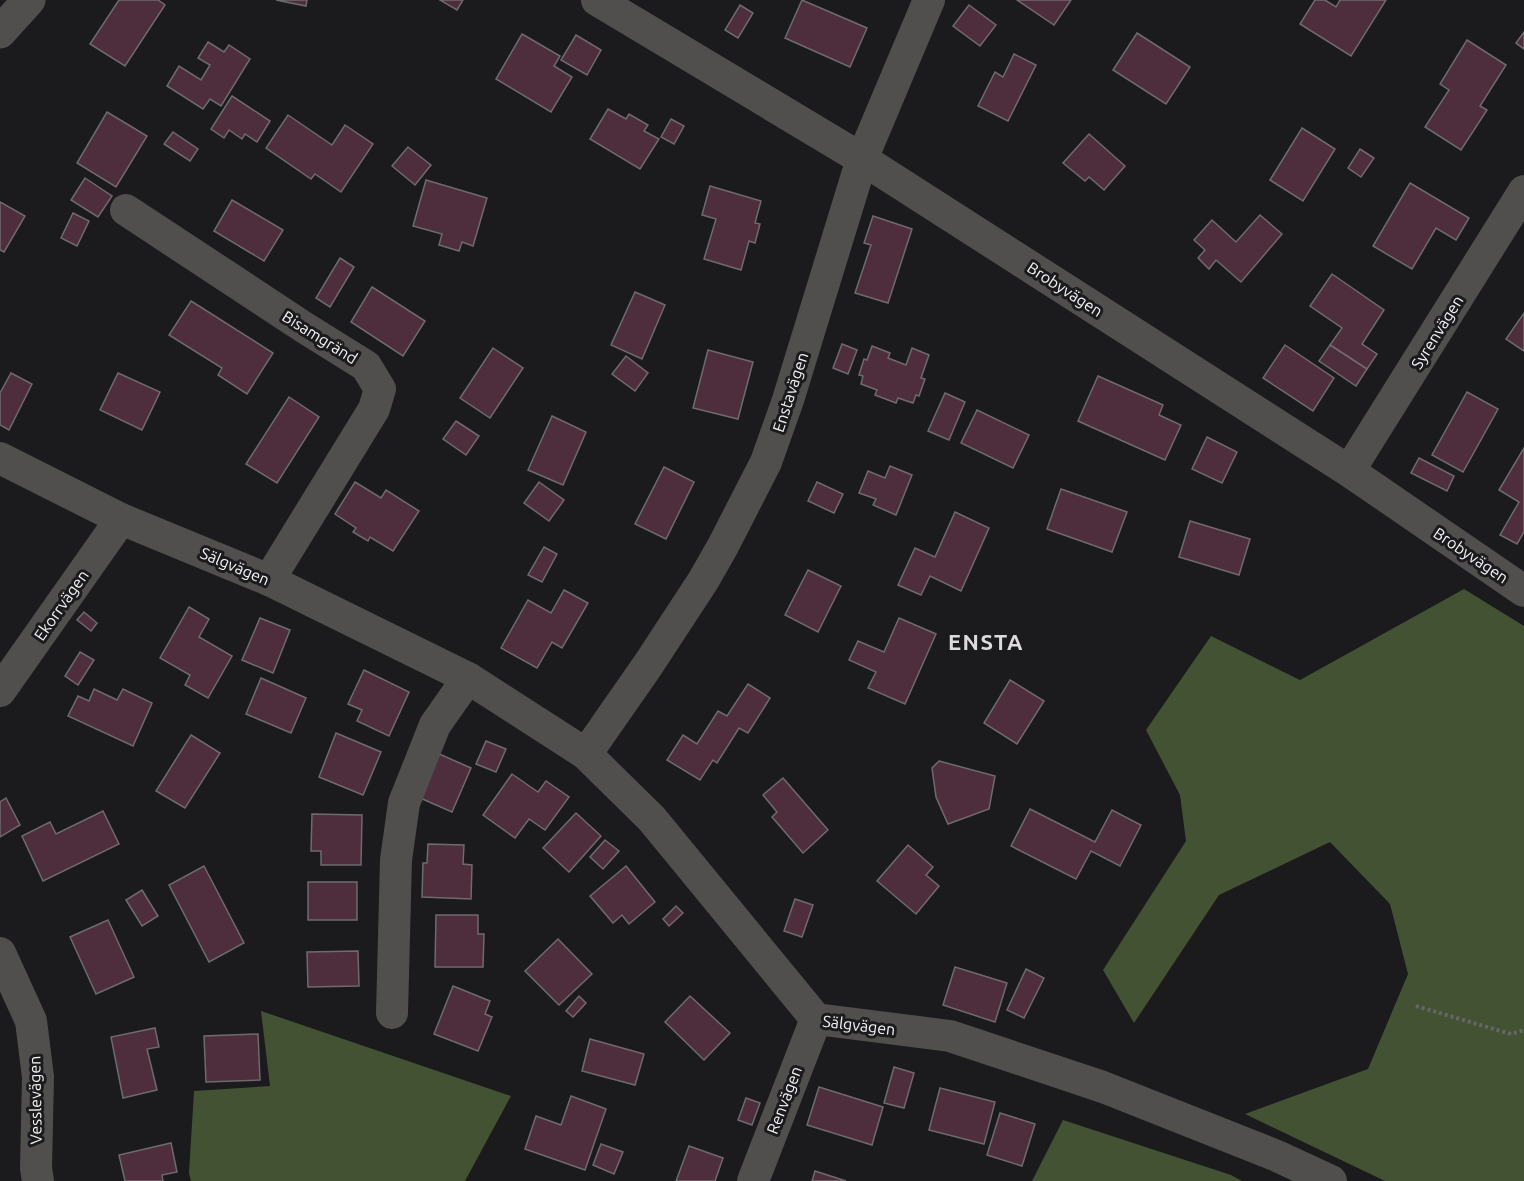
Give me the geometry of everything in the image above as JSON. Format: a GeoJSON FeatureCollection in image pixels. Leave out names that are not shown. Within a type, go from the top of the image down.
{"type":"FeatureCollection","features":[{"type":"Feature","properties":{"kind":"street"},"geometry":{"type":"LineString","coordinates":[[0,32],[29,0]]}},
{"type":"Feature","properties":{"kind":"street","name":"Brobyvägen"},"geometry":{"type":"LineString","coordinates":[[597,0],[862,159],[1349,471],[1524,591]]}},
{"type":"Feature","properties":{"kind":"street","name":"Enstavägen"},"geometry":{"type":"LineString","coordinates":[[586,754],[703,581],[766,462],[788,400],[862,159],[929,0]]}},
{"type":"Feature","properties":{"kind":"street","name":"Syrenvägen"},"geometry":{"type":"LineString","coordinates":[[1349,471],[1524,191]]}},
{"type":"Feature","properties":{"kind":"street","name":"Bisamgränd"},"geometry":{"type":"LineString","coordinates":[[126,210],[366,366],[380,389],[374,410],[269,580]]}},
{"type":"Feature","properties":{"kind":"street","name":"Sälgvägen"},"geometry":{"type":"LineString","coordinates":[[0,458],[121,519],[269,580],[468,678],[586,754],[652,819],[816,1019],[950,1036],[1103,1087],[1277,1156],[1331,1181]]}},
{"type":"Feature","properties":{"kind":"street","name":"Ekorrvägen"},"geometry":{"type":"LineString","coordinates":[[0,691],[121,519]]}},
{"type":"Feature","properties":{"kind":"street"},"geometry":{"type":"LineString","coordinates":[[392,1013],[396,860],[404,804],[435,725],[468,678]]}},
{"type":"Feature","properties":{"kind":"street","name":"Vesslevägen"},"geometry":{"type":"LineString","coordinates":[[0,953],[30,1021],[38,1077],[36,1168],[38,1181]]}},
{"type":"Feature","properties":{"kind":"street","name":"Renvägen"},"geometry":{"type":"LineString","coordinates":[[753,1181],[816,1019]]}},
{"type":"Feature","properties":{"kind":"path"},"geometry":{"type":"LineString","coordinates":[[1416,1006],[1511,1034],[1524,1030]]}},
{"type":"Feature","properties":{"kind":"green space"},"geometry":{"type":"Polygon","coordinates":[[[1464,589],[1524,626],[1524,1181],[1385,1181],[1245,1114],[1368,1069],[1408,974],[1390,904],[1330,842],[1219,895],[1134,1023],[1103,970],[1186,841],[1180,795],[1146,730],[1211,636],[1300,680],[1464,589]]]}},
{"type":"Feature","properties":{"kind":"green space"},"geometry":{"type":"Polygon","coordinates":[[[261,1011],[511,1096],[465,1181],[191,1181],[189,1173],[194,1091],[270,1086],[261,1011]]]}},
{"type":"Feature","properties":{"kind":"green space"},"geometry":{"type":"Polygon","coordinates":[[[1063,1120],[1231,1175],[1242,1181],[1032,1181],[1063,1120]]]}},
{"type":"Feature","properties":{"kind":"building"},"geometry":{"type":"Polygon","coordinates":[[[119,0],[158,0],[165,5],[125,66],[90,44],[119,0]]]}},
{"type":"Feature","properties":{"kind":"building"},"geometry":{"type":"Polygon","coordinates":[[[276,0],[307,0],[306,6],[276,0]]]}},
{"type":"Feature","properties":{"kind":"building"},"geometry":{"type":"Polygon","coordinates":[[[440,0],[463,0],[457,10],[440,0]]]}},
{"type":"Feature","properties":{"kind":"building"},"geometry":{"type":"Polygon","coordinates":[[[802,0],[867,28],[850,67],[785,38],[802,0]]]}},
{"type":"Feature","properties":{"kind":"building"},"geometry":{"type":"Polygon","coordinates":[[[1017,0],[1071,0],[1054,25],[1017,0]]]}},
{"type":"Feature","properties":{"kind":"building"},"geometry":{"type":"Polygon","coordinates":[[[1315,0],[1325,0],[1336,7],[1340,0],[1386,0],[1351,56],[1300,24],[1315,0]]]}},
{"type":"Feature","properties":{"kind":"building"},"geometry":{"type":"Polygon","coordinates":[[[740,5],[753,13],[738,38],[725,30],[740,5]]]}},
{"type":"Feature","properties":{"kind":"building"},"geometry":{"type":"Polygon","coordinates":[[[969,5],[996,25],[980,46],[953,26],[969,5]]]}},
{"type":"Feature","properties":{"kind":"building"},"geometry":{"type":"Polygon","coordinates":[[[1524,32],[1524,49],[1516,43],[1524,32]]]}},
{"type":"Feature","properties":{"kind":"building"},"geometry":{"type":"Polygon","coordinates":[[[1137,33],[1190,67],[1166,104],[1113,70],[1137,33]]]}},
{"type":"Feature","properties":{"kind":"building"},"geometry":{"type":"Polygon","coordinates":[[[522,34],[560,56],[554,66],[572,77],[551,112],[496,79],[522,34]]]}},
{"type":"Feature","properties":{"kind":"building"},"geometry":{"type":"Polygon","coordinates":[[[576,35],[601,50],[587,75],[561,60],[576,35]]]}},
{"type":"Feature","properties":{"kind":"building"},"geometry":{"type":"Polygon","coordinates":[[[1467,40],[1506,65],[1480,106],[1487,110],[1461,150],[1425,127],[1449,90],[1440,84],[1467,40]]]}},
{"type":"Feature","properties":{"kind":"building"},"geometry":{"type":"Polygon","coordinates":[[[208,42],[224,52],[229,45],[250,59],[221,106],[210,99],[203,109],[167,86],[179,66],[201,80],[210,65],[198,58],[208,42]]]}},
{"type":"Feature","properties":{"kind":"building"},"geometry":{"type":"Polygon","coordinates":[[[1014,54],[1036,65],[1008,121],[978,106],[995,72],[1003,77],[1014,54]]]}},
{"type":"Feature","properties":{"kind":"building"},"geometry":{"type":"Polygon","coordinates":[[[232,96],[270,121],[257,142],[245,134],[242,139],[229,130],[224,138],[211,129],[232,96]]]}},
{"type":"Feature","properties":{"kind":"building"},"geometry":{"type":"Polygon","coordinates":[[[608,109],[626,119],[629,114],[648,125],[644,131],[659,139],[640,169],[590,139],[608,109]]]}},
{"type":"Feature","properties":{"kind":"building"},"geometry":{"type":"Polygon","coordinates":[[[107,112],[147,136],[116,187],[77,163],[107,112]]]}},
{"type":"Feature","properties":{"kind":"building"},"geometry":{"type":"Polygon","coordinates":[[[288,115],[332,145],[345,125],[373,144],[341,192],[315,174],[311,179],[266,148],[288,115]]]}},
{"type":"Feature","properties":{"kind":"building"},"geometry":{"type":"Polygon","coordinates":[[[671,119],[684,126],[674,144],[661,137],[671,119]]]}},
{"type":"Feature","properties":{"kind":"building"},"geometry":{"type":"Polygon","coordinates":[[[1302,128],[1335,149],[1303,201],[1270,180],[1302,128]]]}},
{"type":"Feature","properties":{"kind":"building"},"geometry":{"type":"Polygon","coordinates":[[[173,132],[198,149],[190,161],[164,144],[173,132]]]}},
{"type":"Feature","properties":{"kind":"building"},"geometry":{"type":"Polygon","coordinates":[[[1089,134],[1125,166],[1104,190],[1089,177],[1085,181],[1063,163],[1089,134]]]}},
{"type":"Feature","properties":{"kind":"building"},"geometry":{"type":"Polygon","coordinates":[[[408,147],[431,165],[415,185],[392,166],[408,147]]]}},
{"type":"Feature","properties":{"kind":"building"},"geometry":{"type":"Polygon","coordinates":[[[1360,149],[1374,158],[1361,177],[1348,168],[1360,149]]]}},
{"type":"Feature","properties":{"kind":"building"},"geometry":{"type":"Polygon","coordinates":[[[85,178],[112,196],[98,217],[71,200],[85,178]]]}},
{"type":"Feature","properties":{"kind":"building"},"geometry":{"type":"Polygon","coordinates":[[[426,180],[487,198],[473,246],[462,242],[459,251],[439,245],[442,234],[413,226],[426,180]]]}},
{"type":"Feature","properties":{"kind":"building"},"geometry":{"type":"Polygon","coordinates":[[[1410,183],[1469,218],[1456,240],[1436,228],[1412,269],[1373,246],[1410,183]]]}},
{"type":"Feature","properties":{"kind":"building"},"geometry":{"type":"Polygon","coordinates":[[[710,186],[761,201],[755,223],[760,224],[755,243],[749,241],[741,270],[704,259],[716,219],[702,215],[710,186]]]}},
{"type":"Feature","properties":{"kind":"building"},"geometry":{"type":"Polygon","coordinates":[[[232,200],[283,230],[264,261],[214,231],[232,200]]]}},
{"type":"Feature","properties":{"kind":"building"},"geometry":{"type":"Polygon","coordinates":[[[0,202],[25,216],[4,252],[0,250],[0,202]]]}},
{"type":"Feature","properties":{"kind":"building"},"geometry":{"type":"Polygon","coordinates":[[[73,213],[89,221],[77,246],[61,238],[73,213]]]}},
{"type":"Feature","properties":{"kind":"building"},"geometry":{"type":"Polygon","coordinates":[[[1260,215],[1282,234],[1241,282],[1216,260],[1209,269],[1198,258],[1205,250],[1194,240],[1212,220],[1236,242],[1260,215]]]}},
{"type":"Feature","properties":{"kind":"building"},"geometry":{"type":"Polygon","coordinates":[[[873,216],[912,229],[888,303],[855,293],[871,245],[864,243],[873,216]]]}},
{"type":"Feature","properties":{"kind":"building"},"geometry":{"type":"Polygon","coordinates":[[[340,258],[354,267],[330,307],[316,298],[340,258]]]}},
{"type":"Feature","properties":{"kind":"building"},"geometry":{"type":"Polygon","coordinates":[[[1332,274],[1384,310],[1362,344],[1377,354],[1367,369],[1330,345],[1342,328],[1310,306],[1332,274]]]}},
{"type":"Feature","properties":{"kind":"building"},"geometry":{"type":"Polygon","coordinates":[[[372,287],[425,321],[403,356],[351,322],[372,287]]]}},
{"type":"Feature","properties":{"kind":"building"},"geometry":{"type":"Polygon","coordinates":[[[635,292],[665,305],[642,359],[611,345],[635,292]]]}},
{"type":"Feature","properties":{"kind":"building"},"geometry":{"type":"Polygon","coordinates":[[[191,301],[273,353],[247,394],[218,375],[222,368],[169,335],[191,301]]]}},
{"type":"Feature","properties":{"kind":"building"},"geometry":{"type":"Polygon","coordinates":[[[1524,313],[1524,351],[1506,339],[1524,313]]]}},
{"type":"Feature","properties":{"kind":"building"},"geometry":{"type":"Polygon","coordinates":[[[842,344],[857,350],[848,374],[833,368],[842,344]]]}},
{"type":"Feature","properties":{"kind":"building"},"geometry":{"type":"Polygon","coordinates":[[[1285,345],[1334,378],[1313,411],[1263,378],[1285,345]]]}},
{"type":"Feature","properties":{"kind":"building"},"geometry":{"type":"Polygon","coordinates":[[[1330,345],[1367,369],[1356,386],[1319,361],[1330,345]]]}},
{"type":"Feature","properties":{"kind":"building"},"geometry":{"type":"Polygon","coordinates":[[[872,346],[890,353],[888,358],[906,365],[912,348],[929,355],[921,378],[925,379],[919,396],[916,395],[913,403],[898,398],[896,403],[875,395],[877,390],[861,384],[863,376],[859,375],[864,359],[867,360],[872,346]]]}},
{"type":"Feature","properties":{"kind":"building"},"geometry":{"type":"Polygon","coordinates":[[[493,348],[523,368],[490,418],[460,398],[493,348]]]}},
{"type":"Feature","properties":{"kind":"building"},"geometry":{"type":"Polygon","coordinates":[[[708,350],[753,362],[738,419],[693,408],[708,350]]]}},
{"type":"Feature","properties":{"kind":"building"},"geometry":{"type":"Polygon","coordinates":[[[626,356],[648,373],[635,391],[612,374],[626,356]]]}},
{"type":"Feature","properties":{"kind":"building"},"geometry":{"type":"Polygon","coordinates":[[[11,373],[32,384],[9,430],[0,425],[0,393],[11,373]]]}},
{"type":"Feature","properties":{"kind":"building"},"geometry":{"type":"Polygon","coordinates":[[[118,373],[160,392],[142,430],[100,410],[118,373]]]}},
{"type":"Feature","properties":{"kind":"building"},"geometry":{"type":"Polygon","coordinates":[[[1098,376],[1163,405],[1159,415],[1181,425],[1165,460],[1078,421],[1098,376]]]}},
{"type":"Feature","properties":{"kind":"building"},"geometry":{"type":"Polygon","coordinates":[[[1467,392],[1498,409],[1463,472],[1432,455],[1467,392]]]}},
{"type":"Feature","properties":{"kind":"building"},"geometry":{"type":"Polygon","coordinates":[[[945,393],[965,402],[949,440],[928,431],[945,393]]]}},
{"type":"Feature","properties":{"kind":"building"},"geometry":{"type":"Polygon","coordinates":[[[289,397],[319,417],[277,483],[246,464],[289,397]]]}},
{"type":"Feature","properties":{"kind":"building"},"geometry":{"type":"Polygon","coordinates":[[[977,410],[1029,435],[1013,468],[961,443],[977,410]]]}},
{"type":"Feature","properties":{"kind":"building"},"geometry":{"type":"Polygon","coordinates":[[[552,416],[586,432],[563,485],[528,470],[552,416]]]}},
{"type":"Feature","properties":{"kind":"building"},"geometry":{"type":"Polygon","coordinates":[[[456,421],[479,436],[466,455],[443,439],[456,421]]]}},
{"type":"Feature","properties":{"kind":"building"},"geometry":{"type":"Polygon","coordinates":[[[1207,437],[1237,452],[1222,483],[1192,469],[1207,437]]]}},
{"type":"Feature","properties":{"kind":"building"},"geometry":{"type":"Polygon","coordinates":[[[1524,448],[1524,532],[1517,544],[1500,535],[1519,502],[1499,490],[1524,448]]]}},
{"type":"Feature","properties":{"kind":"building"},"geometry":{"type":"Polygon","coordinates":[[[1419,458],[1454,476],[1447,491],[1411,473],[1419,458]]]}},
{"type":"Feature","properties":{"kind":"building"},"geometry":{"type":"Polygon","coordinates":[[[890,466],[912,475],[896,515],[873,505],[876,499],[859,493],[868,471],[885,478],[890,466]]]}},
{"type":"Feature","properties":{"kind":"building"},"geometry":{"type":"Polygon","coordinates":[[[664,467],[694,482],[666,539],[635,524],[664,467]]]}},
{"type":"Feature","properties":{"kind":"building"},"geometry":{"type":"Polygon","coordinates":[[[355,482],[381,498],[386,490],[419,511],[393,551],[370,537],[368,541],[353,532],[356,528],[335,514],[355,482]]]}},
{"type":"Feature","properties":{"kind":"building"},"geometry":{"type":"Polygon","coordinates":[[[539,482],[564,500],[549,521],[524,503],[539,482]]]}},
{"type":"Feature","properties":{"kind":"building"},"geometry":{"type":"Polygon","coordinates":[[[817,482],[843,494],[834,513],[808,501],[817,482]]]}},
{"type":"Feature","properties":{"kind":"building"},"geometry":{"type":"Polygon","coordinates":[[[1061,489],[1127,512],[1112,552],[1047,529],[1061,489]]]}},
{"type":"Feature","properties":{"kind":"building"},"geometry":{"type":"Polygon","coordinates":[[[955,512],[989,528],[961,591],[930,576],[921,595],[898,585],[915,548],[935,557],[955,512]]]}},
{"type":"Feature","properties":{"kind":"building"},"geometry":{"type":"Polygon","coordinates":[[[1190,521],[1250,539],[1239,575],[1179,557],[1190,521]]]}},
{"type":"Feature","properties":{"kind":"building"},"geometry":{"type":"Polygon","coordinates":[[[544,547],[557,554],[542,582],[528,575],[544,547]]]}},
{"type":"Feature","properties":{"kind":"building"},"geometry":{"type":"Polygon","coordinates":[[[808,570],[841,586],[818,632],[785,615],[808,570]]]}},
{"type":"Feature","properties":{"kind":"building"},"geometry":{"type":"Polygon","coordinates":[[[564,590],[588,603],[562,648],[552,642],[537,668],[501,648],[528,600],[551,613],[564,590]]]}},
{"type":"Feature","properties":{"kind":"building"},"geometry":{"type":"Polygon","coordinates":[[[189,607],[209,619],[199,637],[232,656],[208,698],[185,685],[190,675],[160,658],[189,607]]]}},
{"type":"Feature","properties":{"kind":"building"},"geometry":{"type":"Polygon","coordinates":[[[84,612],[97,623],[91,631],[77,620],[84,612]]]}},
{"type":"Feature","properties":{"kind":"building"},"geometry":{"type":"Polygon","coordinates":[[[260,618],[290,630],[273,673],[242,660],[260,618]]]}},
{"type":"Feature","properties":{"kind":"building"},"geometry":{"type":"Polygon","coordinates":[[[899,618],[936,634],[905,704],[868,688],[876,672],[849,660],[858,641],[884,652],[899,618]]]}},
{"type":"Feature","properties":{"kind":"building"},"geometry":{"type":"Polygon","coordinates":[[[80,652],[94,660],[78,685],[65,676],[80,652]]]}},
{"type":"Feature","properties":{"kind":"building"},"geometry":{"type":"Polygon","coordinates":[[[364,670],[409,692],[389,736],[357,721],[362,710],[348,704],[364,670]]]}},
{"type":"Feature","properties":{"kind":"building"},"geometry":{"type":"Polygon","coordinates":[[[261,678],[306,698],[291,733],[246,714],[261,678]]]}},
{"type":"Feature","properties":{"kind":"building"},"geometry":{"type":"Polygon","coordinates":[[[1010,680],[1044,701],[1017,744],[984,723],[1010,680]]]}},
{"type":"Feature","properties":{"kind":"building"},"geometry":{"type":"Polygon","coordinates":[[[748,684],[770,698],[748,733],[739,728],[717,763],[713,760],[700,780],[667,760],[683,735],[697,744],[718,711],[727,716],[748,684]]]}},
{"type":"Feature","properties":{"kind":"building"},"geometry":{"type":"Polygon","coordinates":[[[94,689],[117,700],[123,689],[152,703],[133,746],[68,716],[78,696],[89,701],[94,689]]]}},
{"type":"Feature","properties":{"kind":"building"},"geometry":{"type":"Polygon","coordinates":[[[336,733],[381,752],[363,795],[319,777],[336,733]]]}},
{"type":"Feature","properties":{"kind":"building"},"geometry":{"type":"Polygon","coordinates":[[[191,735],[220,753],[185,808],[156,791],[191,735]]]}},
{"type":"Feature","properties":{"kind":"building"},"geometry":{"type":"Polygon","coordinates":[[[486,741],[506,749],[496,772],[476,764],[486,741]]]}},
{"type":"Feature","properties":{"kind":"building"},"geometry":{"type":"Polygon","coordinates":[[[437,753],[471,768],[452,812],[418,797],[437,753]]]}},
{"type":"Feature","properties":{"kind":"building"},"geometry":{"type":"Polygon","coordinates":[[[939,761],[995,776],[989,809],[948,824],[936,797],[932,768],[939,761]]]}},
{"type":"Feature","properties":{"kind":"building"},"geometry":{"type":"Polygon","coordinates":[[[512,774],[538,792],[546,781],[569,797],[545,830],[529,819],[515,838],[483,815],[512,774]]]}},
{"type":"Feature","properties":{"kind":"building"},"geometry":{"type":"Polygon","coordinates":[[[783,778],[828,830],[803,853],[772,817],[777,812],[763,795],[783,778]]]}},
{"type":"Feature","properties":{"kind":"building"},"geometry":{"type":"Polygon","coordinates":[[[6,798],[20,825],[0,837],[0,802],[6,798]]]}},
{"type":"Feature","properties":{"kind":"building"},"geometry":{"type":"Polygon","coordinates":[[[1030,809],[1095,842],[1112,810],[1141,825],[1120,866],[1091,851],[1076,879],[1011,846],[1030,809]]]}},
{"type":"Feature","properties":{"kind":"building"},"geometry":{"type":"Polygon","coordinates":[[[103,811],[119,844],[43,881],[22,836],[50,822],[56,834],[103,811]]]}},
{"type":"Feature","properties":{"kind":"building"},"geometry":{"type":"Polygon","coordinates":[[[576,813],[601,836],[569,872],[543,848],[576,813]]]}},
{"type":"Feature","properties":{"kind":"building"},"geometry":{"type":"Polygon","coordinates":[[[312,814],[362,815],[361,865],[321,865],[321,851],[311,851],[312,814]]]}},
{"type":"Feature","properties":{"kind":"building"},"geometry":{"type":"Polygon","coordinates":[[[605,840],[619,851],[603,869],[590,857],[605,840]]]}},
{"type":"Feature","properties":{"kind":"building"},"geometry":{"type":"Polygon","coordinates":[[[428,844],[464,845],[463,864],[472,865],[471,899],[422,897],[423,863],[427,863],[428,844]]]}},
{"type":"Feature","properties":{"kind":"building"},"geometry":{"type":"Polygon","coordinates":[[[908,845],[933,867],[926,875],[939,886],[916,914],[877,881],[908,845]]]}},
{"type":"Feature","properties":{"kind":"building"},"geometry":{"type":"Polygon","coordinates":[[[204,866],[244,943],[209,962],[169,885],[204,866]]]}},
{"type":"Feature","properties":{"kind":"building"},"geometry":{"type":"Polygon","coordinates":[[[626,866],[655,902],[629,924],[622,915],[613,923],[590,896],[626,866]]]}},
{"type":"Feature","properties":{"kind":"building"},"geometry":{"type":"Polygon","coordinates":[[[308,882],[357,882],[357,920],[308,920],[308,882]]]}},
{"type":"Feature","properties":{"kind":"building"},"geometry":{"type":"Polygon","coordinates":[[[142,890],[158,916],[142,926],[126,900],[142,890]]]}},
{"type":"Feature","properties":{"kind":"building"},"geometry":{"type":"Polygon","coordinates":[[[795,899],[813,905],[802,937],[784,931],[795,899]]]}},
{"type":"Feature","properties":{"kind":"building"},"geometry":{"type":"Polygon","coordinates":[[[676,906],[683,913],[669,926],[663,919],[676,906]]]}},
{"type":"Feature","properties":{"kind":"building"},"geometry":{"type":"Polygon","coordinates":[[[436,915],[478,915],[478,934],[484,934],[483,967],[435,967],[436,915]]]}},
{"type":"Feature","properties":{"kind":"building"},"geometry":{"type":"Polygon","coordinates":[[[108,920],[134,977],[96,994],[70,937],[108,920]]]}},
{"type":"Feature","properties":{"kind":"building"},"geometry":{"type":"Polygon","coordinates":[[[558,939],[592,974],[559,1005],[525,971],[558,939]]]}},
{"type":"Feature","properties":{"kind":"building"},"geometry":{"type":"Polygon","coordinates":[[[358,951],[359,986],[308,987],[307,952],[358,951]]]}},
{"type":"Feature","properties":{"kind":"building"},"geometry":{"type":"Polygon","coordinates":[[[955,967],[1007,983],[995,1022],[943,1005],[955,967]]]}},
{"type":"Feature","properties":{"kind":"building"},"geometry":{"type":"Polygon","coordinates":[[[1026,969],[1044,978],[1024,1018],[1007,1010],[1026,969]]]}},
{"type":"Feature","properties":{"kind":"building"},"geometry":{"type":"Polygon","coordinates":[[[453,986],[490,1001],[485,1014],[492,1017],[478,1051],[434,1034],[453,986]]]}},
{"type":"Feature","properties":{"kind":"building"},"geometry":{"type":"Polygon","coordinates":[[[579,996],[586,1003],[573,1017],[566,1011],[579,996]]]}},
{"type":"Feature","properties":{"kind":"building"},"geometry":{"type":"Polygon","coordinates":[[[690,996],[730,1033],[704,1060],[665,1022],[690,996]]]}},
{"type":"Feature","properties":{"kind":"building"},"geometry":{"type":"Polygon","coordinates":[[[155,1028],[159,1047],[147,1049],[157,1090],[123,1098],[111,1037],[155,1028]]]}},
{"type":"Feature","properties":{"kind":"building"},"geometry":{"type":"Polygon","coordinates":[[[258,1034],[260,1080],[206,1082],[204,1036],[258,1034]]]}},
{"type":"Feature","properties":{"kind":"building"},"geometry":{"type":"Polygon","coordinates":[[[590,1039],[644,1054],[635,1085],[582,1071],[590,1039]]]}},
{"type":"Feature","properties":{"kind":"building"},"geometry":{"type":"Polygon","coordinates":[[[894,1067],[914,1073],[904,1108],[884,1103],[894,1067]]]}},
{"type":"Feature","properties":{"kind":"building"},"geometry":{"type":"Polygon","coordinates":[[[819,1087],[883,1107],[872,1145],[807,1125],[819,1087]]]}},
{"type":"Feature","properties":{"kind":"building"},"geometry":{"type":"Polygon","coordinates":[[[940,1088],[995,1102],[984,1144],[929,1130],[940,1088]]]}},
{"type":"Feature","properties":{"kind":"building"},"geometry":{"type":"Polygon","coordinates":[[[571,1096],[606,1109],[585,1170],[525,1149],[536,1116],[561,1125],[571,1096]]]}},
{"type":"Feature","properties":{"kind":"building"},"geometry":{"type":"Polygon","coordinates":[[[746,1098],[760,1103],[752,1125],[738,1120],[746,1098]]]}},
{"type":"Feature","properties":{"kind":"building"},"geometry":{"type":"Polygon","coordinates":[[[1000,1113],[1035,1124],[1022,1166],[987,1155],[1000,1113]]]}},
{"type":"Feature","properties":{"kind":"building"},"geometry":{"type":"Polygon","coordinates":[[[171,1143],[177,1172],[162,1175],[163,1181],[125,1181],[119,1155],[171,1143]]]}},
{"type":"Feature","properties":{"kind":"building"},"geometry":{"type":"Polygon","coordinates":[[[601,1144],[623,1152],[614,1174],[593,1165],[601,1144]]]}},
{"type":"Feature","properties":{"kind":"building"},"geometry":{"type":"Polygon","coordinates":[[[689,1146],[723,1158],[715,1181],[676,1181],[689,1146]]]}},
{"type":"Feature","properties":{"kind":"building"},"geometry":{"type":"Polygon","coordinates":[[[815,1171],[846,1181],[812,1181],[815,1171]]]}},
{"type":"Feature","properties":{"kind":"district","name":"ENSTA"},"geometry":{"type":"Point","coordinates":[986,642]}}]}
